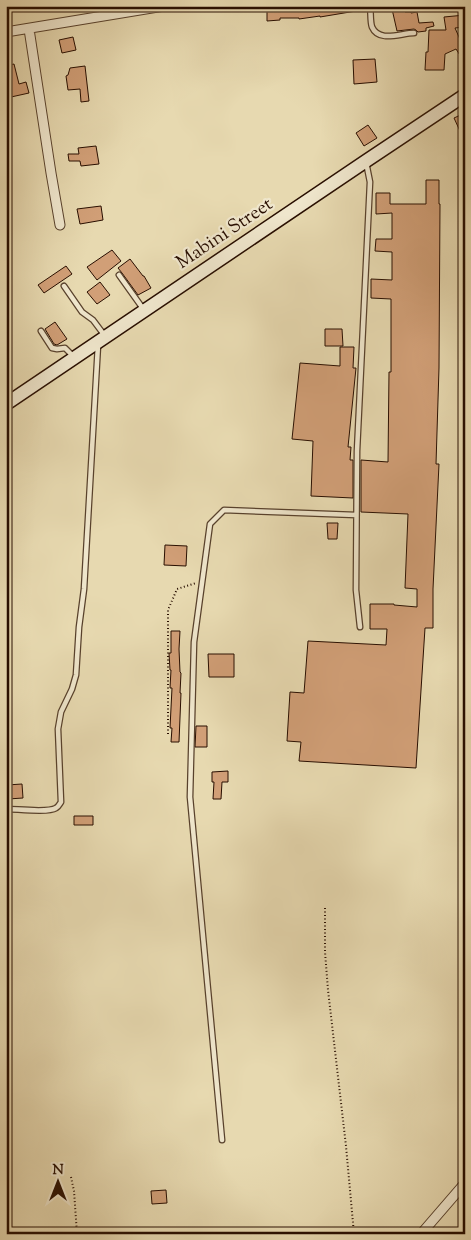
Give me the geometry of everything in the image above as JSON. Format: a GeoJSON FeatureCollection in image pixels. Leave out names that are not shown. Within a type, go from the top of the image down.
{"type":"FeatureCollection","features":[{"type":"Feature","properties":{"kind":"main road","name":"Mabini Street"},"geometry":{"type":"LineString","coordinates":[[6,404],[465,95]]}},
{"type":"Feature","properties":{"kind":"street"},"geometry":{"type":"LineString","coordinates":[[6,32],[164,6]]}},
{"type":"Feature","properties":{"kind":"street"},"geometry":{"type":"LineString","coordinates":[[29,29],[60,224]]}},
{"type":"Feature","properties":{"kind":"street"},"geometry":{"type":"LineString","coordinates":[[420,1234],[465,1183]]}},
{"type":"Feature","properties":{"kind":"lane"},"geometry":{"type":"LineString","coordinates":[[370,6],[372,27],[377,33],[389,37],[414,33]]}},
{"type":"Feature","properties":{"kind":"lane"},"geometry":{"type":"LineString","coordinates":[[360,627],[356,590],[356,515],[357,451],[370,182],[366,161]]}},
{"type":"Feature","properties":{"kind":"lane"},"geometry":{"type":"LineString","coordinates":[[119,275],[145,311]]}},
{"type":"Feature","properties":{"kind":"lane"},"geometry":{"type":"LineString","coordinates":[[6,809],[48,811],[58,806],[60,802],[58,729],[61,712],[72,689],[76,675],[102,340],[93,320],[82,312],[64,286]]}},
{"type":"Feature","properties":{"kind":"lane"},"geometry":{"type":"LineString","coordinates":[[40,331],[52,348],[65,348],[74,358]]}},
{"type":"Feature","properties":{"kind":"lane"},"geometry":{"type":"LineString","coordinates":[[222,1140],[190,797],[194,642],[210,524],[224,510],[356,515]]}},
{"type":"Feature","properties":{"kind":"path"},"geometry":{"type":"LineString","coordinates":[[168,734],[168,610],[177,589],[203,580]]}},
{"type":"Feature","properties":{"kind":"path"},"geometry":{"type":"LineString","coordinates":[[325,908],[325,952],[328,990],[354,1234]]}},
{"type":"Feature","properties":{"kind":"path"},"geometry":{"type":"LineString","coordinates":[[72,1178],[77,1234]]}},
{"type":"Feature","properties":{"kind":"building"},"geometry":{"type":"Polygon","coordinates":[[[267,6],[361,6],[362,10],[320,17],[280,18],[280,20],[267,21],[267,6]]]}},
{"type":"Feature","properties":{"kind":"building"},"geometry":{"type":"Polygon","coordinates":[[[405,8],[405,12],[417,12],[419,23],[433,22],[434,26],[426,28],[426,31],[418,32],[414,29],[397,31],[392,9],[405,8]]]}},
{"type":"Feature","properties":{"kind":"building"},"geometry":{"type":"Polygon","coordinates":[[[465,15],[465,27],[455,28],[463,46],[465,45],[465,63],[456,49],[445,54],[444,70],[425,70],[429,30],[446,30],[444,17],[465,15]]]}},
{"type":"Feature","properties":{"kind":"building"},"geometry":{"type":"Polygon","coordinates":[[[73,37],[76,50],[62,53],[59,40],[73,37]]]}},
{"type":"Feature","properties":{"kind":"building"},"geometry":{"type":"Polygon","coordinates":[[[375,59],[377,82],[354,84],[353,60],[375,59]]]}},
{"type":"Feature","properties":{"kind":"building"},"geometry":{"type":"Polygon","coordinates":[[[14,64],[19,84],[26,82],[29,93],[11,97],[8,82],[6,82],[6,66],[14,64]]]}},
{"type":"Feature","properties":{"kind":"building"},"geometry":{"type":"Polygon","coordinates":[[[85,66],[89,101],[81,102],[80,89],[68,90],[66,76],[70,68],[85,66]]]}},
{"type":"Feature","properties":{"kind":"building"},"geometry":{"type":"Polygon","coordinates":[[[465,113],[465,142],[454,118],[465,113]]]}},
{"type":"Feature","properties":{"kind":"building"},"geometry":{"type":"Polygon","coordinates":[[[368,125],[377,138],[364,146],[356,133],[368,125]]]}},
{"type":"Feature","properties":{"kind":"building"},"geometry":{"type":"Polygon","coordinates":[[[96,146],[99,164],[81,166],[80,161],[69,161],[68,154],[79,154],[78,148],[96,146]]]}},
{"type":"Feature","properties":{"kind":"building"},"geometry":{"type":"Polygon","coordinates":[[[426,180],[439,180],[439,368],[436,464],[439,464],[433,628],[425,628],[416,768],[299,761],[301,742],[287,741],[290,692],[304,693],[308,641],[386,645],[387,629],[370,629],[370,604],[394,604],[417,607],[417,589],[405,588],[408,514],[361,512],[361,460],[388,462],[391,299],[371,298],[371,279],[392,280],[392,252],[375,251],[376,239],[392,239],[392,213],[376,214],[376,193],[390,193],[390,204],[426,204],[426,180]]]}},
{"type":"Feature","properties":{"kind":"building"},"geometry":{"type":"Polygon","coordinates":[[[101,206],[103,220],[80,224],[77,209],[101,206]]]}},
{"type":"Feature","properties":{"kind":"building"},"geometry":{"type":"Polygon","coordinates":[[[112,250],[121,261],[97,280],[87,267],[112,250]]]}},
{"type":"Feature","properties":{"kind":"building"},"geometry":{"type":"Polygon","coordinates":[[[130,259],[151,288],[138,295],[118,268],[130,259]]]}},
{"type":"Feature","properties":{"kind":"building"},"geometry":{"type":"Polygon","coordinates":[[[66,266],[72,274],[44,293],[38,285],[66,266]]]}},
{"type":"Feature","properties":{"kind":"building"},"geometry":{"type":"Polygon","coordinates":[[[100,282],[110,295],[97,304],[87,292],[100,282]]]}},
{"type":"Feature","properties":{"kind":"building"},"geometry":{"type":"Polygon","coordinates":[[[55,322],[67,339],[57,345],[54,344],[45,329],[55,322]]]}},
{"type":"Feature","properties":{"kind":"building"},"geometry":{"type":"Polygon","coordinates":[[[325,329],[342,329],[343,346],[325,346],[325,329]]]}},
{"type":"Feature","properties":{"kind":"building"},"geometry":{"type":"Polygon","coordinates":[[[340,347],[354,347],[353,368],[356,368],[348,447],[351,447],[350,460],[353,460],[353,498],[311,496],[313,441],[292,439],[300,363],[340,366],[340,347]]]}},
{"type":"Feature","properties":{"kind":"building"},"geometry":{"type":"Polygon","coordinates":[[[327,523],[338,523],[337,539],[328,539],[327,523]]]}},
{"type":"Feature","properties":{"kind":"building"},"geometry":{"type":"Polygon","coordinates":[[[165,545],[187,546],[186,566],[164,565],[165,545]]]}},
{"type":"Feature","properties":{"kind":"building"},"geometry":{"type":"Polygon","coordinates":[[[171,631],[180,631],[181,693],[179,742],[171,742],[172,688],[170,688],[171,670],[169,653],[171,653],[171,631]]]}},
{"type":"Feature","properties":{"kind":"building"},"geometry":{"type":"Polygon","coordinates":[[[208,654],[234,654],[234,677],[209,677],[208,654]]]}},
{"type":"Feature","properties":{"kind":"building"},"geometry":{"type":"Polygon","coordinates":[[[196,726],[207,726],[207,747],[195,747],[196,726]]]}},
{"type":"Feature","properties":{"kind":"building"},"geometry":{"type":"Polygon","coordinates":[[[228,771],[228,782],[222,782],[221,799],[213,799],[214,782],[212,782],[212,772],[228,771]]]}},
{"type":"Feature","properties":{"kind":"building"},"geometry":{"type":"Polygon","coordinates":[[[22,784],[23,798],[8,799],[7,785],[22,784]]]}},
{"type":"Feature","properties":{"kind":"building"},"geometry":{"type":"Polygon","coordinates":[[[74,816],[93,816],[93,825],[74,825],[74,816]]]}},
{"type":"Feature","properties":{"kind":"building"},"geometry":{"type":"Polygon","coordinates":[[[166,1190],[167,1203],[152,1204],[151,1191],[166,1190]]]}}]}
